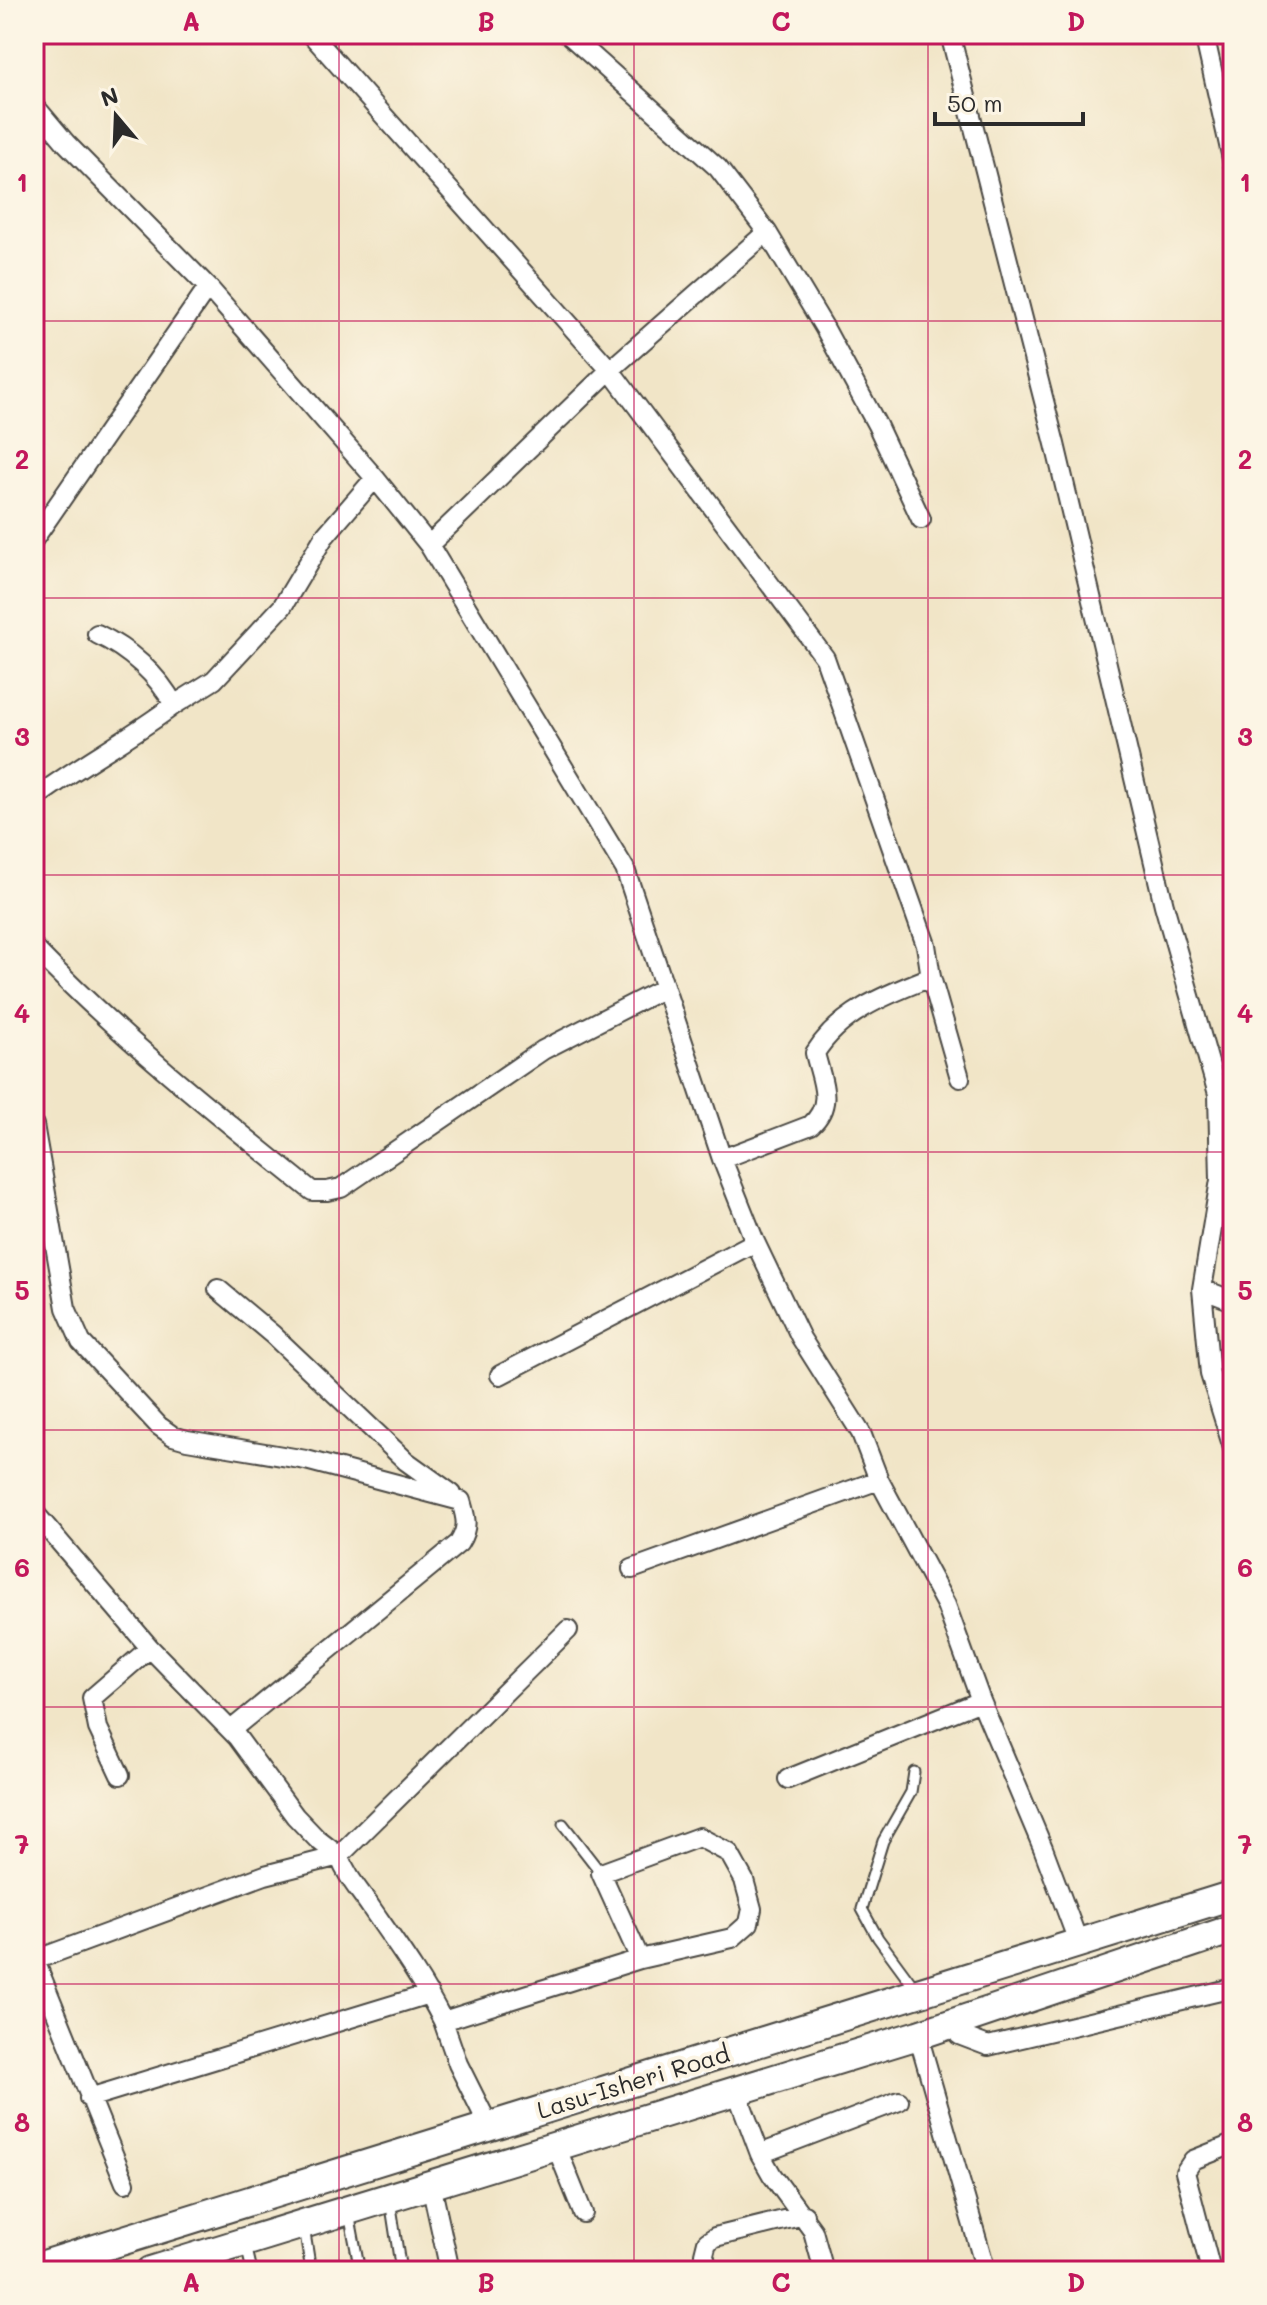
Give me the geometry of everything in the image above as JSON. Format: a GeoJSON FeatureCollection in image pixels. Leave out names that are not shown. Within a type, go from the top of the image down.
{"type":"FeatureCollection","features":[{"type":"Feature","properties":{"kind":"main road","name":"Lasu-Isheri Road"},"geometry":{"type":"LineString","coordinates":[[34,2268],[1233,1895]]}},
{"type":"Feature","properties":{"kind":"main road","name":"Lasu-Isheri Road"},"geometry":{"type":"LineString","coordinates":[[150,2271],[918,2035],[1233,1929]]}},
{"type":"Feature","properties":{"kind":"street"},"geometry":{"type":"LineString","coordinates":[[311,34],[610,370],[825,658],[926,945],[931,977],[960,1078]]}},
{"type":"Feature","properties":{"kind":"street"},"geometry":{"type":"LineString","coordinates":[[568,34],[718,168],[767,232],[824,327],[877,425],[921,519]]}},
{"type":"Feature","properties":{"kind":"street"},"geometry":{"type":"LineString","coordinates":[[950,34],[1051,429],[1164,905],[1225,1098],[1220,1180],[1202,1289],[1210,1374],[1233,1448]]}},
{"type":"Feature","properties":{"kind":"street"},"geometry":{"type":"LineString","coordinates":[[1204,34],[1233,163]]}},
{"type":"Feature","properties":{"kind":"street"},"geometry":{"type":"LineString","coordinates":[[34,105],[66,143],[208,287],[375,478],[429,545],[625,869],[722,1159],[755,1242],[801,1338],[861,1433],[879,1480],[946,1605],[981,1701],[1043,1848],[1079,1944]]}},
{"type":"Feature","properties":{"kind":"street"},"geometry":{"type":"LineString","coordinates":[[429,545],[610,370],[767,232]]}},
{"type":"Feature","properties":{"kind":"street"},"geometry":{"type":"LineString","coordinates":[[34,539],[208,287]]}},
{"type":"Feature","properties":{"kind":"street"},"geometry":{"type":"LineString","coordinates":[[34,799],[214,680],[282,607],[324,537],[375,478]]}},
{"type":"Feature","properties":{"kind":"street"},"geometry":{"type":"LineString","coordinates":[[97,634],[113,641],[151,672],[174,705]]}},
{"type":"Feature","properties":{"kind":"street"},"geometry":{"type":"LineString","coordinates":[[34,948],[192,1095],[312,1191],[341,1188],[543,1050],[664,988]]}},
{"type":"Feature","properties":{"kind":"street"},"geometry":{"type":"LineString","coordinates":[[722,1159],[811,1125],[821,1116],[826,1102],[815,1053],[824,1037],[871,1001],[931,977]]}},
{"type":"Feature","properties":{"kind":"street"},"geometry":{"type":"LineString","coordinates":[[34,1125],[66,1308],[73,1329],[81,1342],[159,1426],[173,1436],[187,1440],[306,1460],[461,1501]]}},
{"type":"Feature","properties":{"kind":"street"},"geometry":{"type":"LineString","coordinates":[[500,1375],[755,1242]]}},
{"type":"Feature","properties":{"kind":"street"},"geometry":{"type":"LineString","coordinates":[[218,1289],[273,1335],[406,1461],[461,1501],[467,1519],[459,1543],[231,1730]]}},
{"type":"Feature","properties":{"kind":"street"},"geometry":{"type":"LineString","coordinates":[[1202,1289],[1233,1301]]}},
{"type":"Feature","properties":{"kind":"street"},"geometry":{"type":"LineString","coordinates":[[632,1569],[879,1480]]}},
{"type":"Feature","properties":{"kind":"street"},"geometry":{"type":"LineString","coordinates":[[34,1512],[150,1648],[231,1730],[295,1816],[339,1856],[348,1878],[368,1902],[429,1994],[443,2021],[458,2064],[489,2126]]}},
{"type":"Feature","properties":{"kind":"street"},"geometry":{"type":"LineString","coordinates":[[125,2183],[35,1959],[265,1875],[339,1856],[568,1630]]}},
{"type":"Feature","properties":{"kind":"street"},"geometry":{"type":"LineString","coordinates":[[120,1775],[98,1728],[92,1698],[150,1648]]}},
{"type":"Feature","properties":{"kind":"street"},"geometry":{"type":"LineString","coordinates":[[788,1779],[981,1701]]}},
{"type":"Feature","properties":{"kind":"street"},"geometry":{"type":"LineString","coordinates":[[443,2021],[640,1959],[732,1938],[749,1923],[752,1909],[744,1880],[729,1853],[699,1837],[601,1873],[640,1959]]}},
{"type":"Feature","properties":{"kind":"street"},"geometry":{"type":"LineString","coordinates":[[954,2022],[959,2035],[988,2046],[1233,1988]]}},
{"type":"Feature","properties":{"kind":"street"},"geometry":{"type":"LineString","coordinates":[[89,2098],[429,1994]]}},
{"type":"Feature","properties":{"kind":"street"},"geometry":{"type":"LineString","coordinates":[[918,2035],[986,2271]]}},
{"type":"Feature","properties":{"kind":"street"},"geometry":{"type":"LineString","coordinates":[[736,2090],[760,2154],[772,2175],[804,2215],[817,2241],[824,2271]]}},
{"type":"Feature","properties":{"kind":"street"},"geometry":{"type":"LineString","coordinates":[[760,2154],[899,2101]]}},
{"type":"Feature","properties":{"kind":"street"},"geometry":{"type":"LineString","coordinates":[[1211,2271],[1185,2172],[1193,2160],[1233,2144]]}},
{"type":"Feature","properties":{"kind":"street"},"geometry":{"type":"LineString","coordinates":[[556,2146],[583,2213]]}},
{"type":"Feature","properties":{"kind":"street"},"geometry":{"type":"LineString","coordinates":[[431,2184],[450,2271]]}},
{"type":"Feature","properties":{"kind":"street"},"geometry":{"type":"LineString","coordinates":[[708,2271],[704,2254],[707,2242],[715,2237],[804,2215]]}},
{"type":"Feature","properties":{"kind":"lane"},"geometry":{"type":"LineString","coordinates":[[914,1772],[911,1792],[883,1841],[862,1909],[878,1938],[919,1993]]}},
{"type":"Feature","properties":{"kind":"lane"},"geometry":{"type":"LineString","coordinates":[[563,1824],[601,1873]]}},
{"type":"Feature","properties":{"kind":"lane"},"geometry":{"type":"LineString","coordinates":[[390,2196],[401,2271]]}},
{"type":"Feature","properties":{"kind":"lane"},"geometry":{"type":"LineString","coordinates":[[349,2209],[360,2271]]}},
{"type":"Feature","properties":{"kind":"lane"},"geometry":{"type":"LineString","coordinates":[[303,2224],[311,2271]]}},
{"type":"Feature","properties":{"kind":"lane"},"geometry":{"type":"LineString","coordinates":[[245,2242],[252,2271]]}}]}
